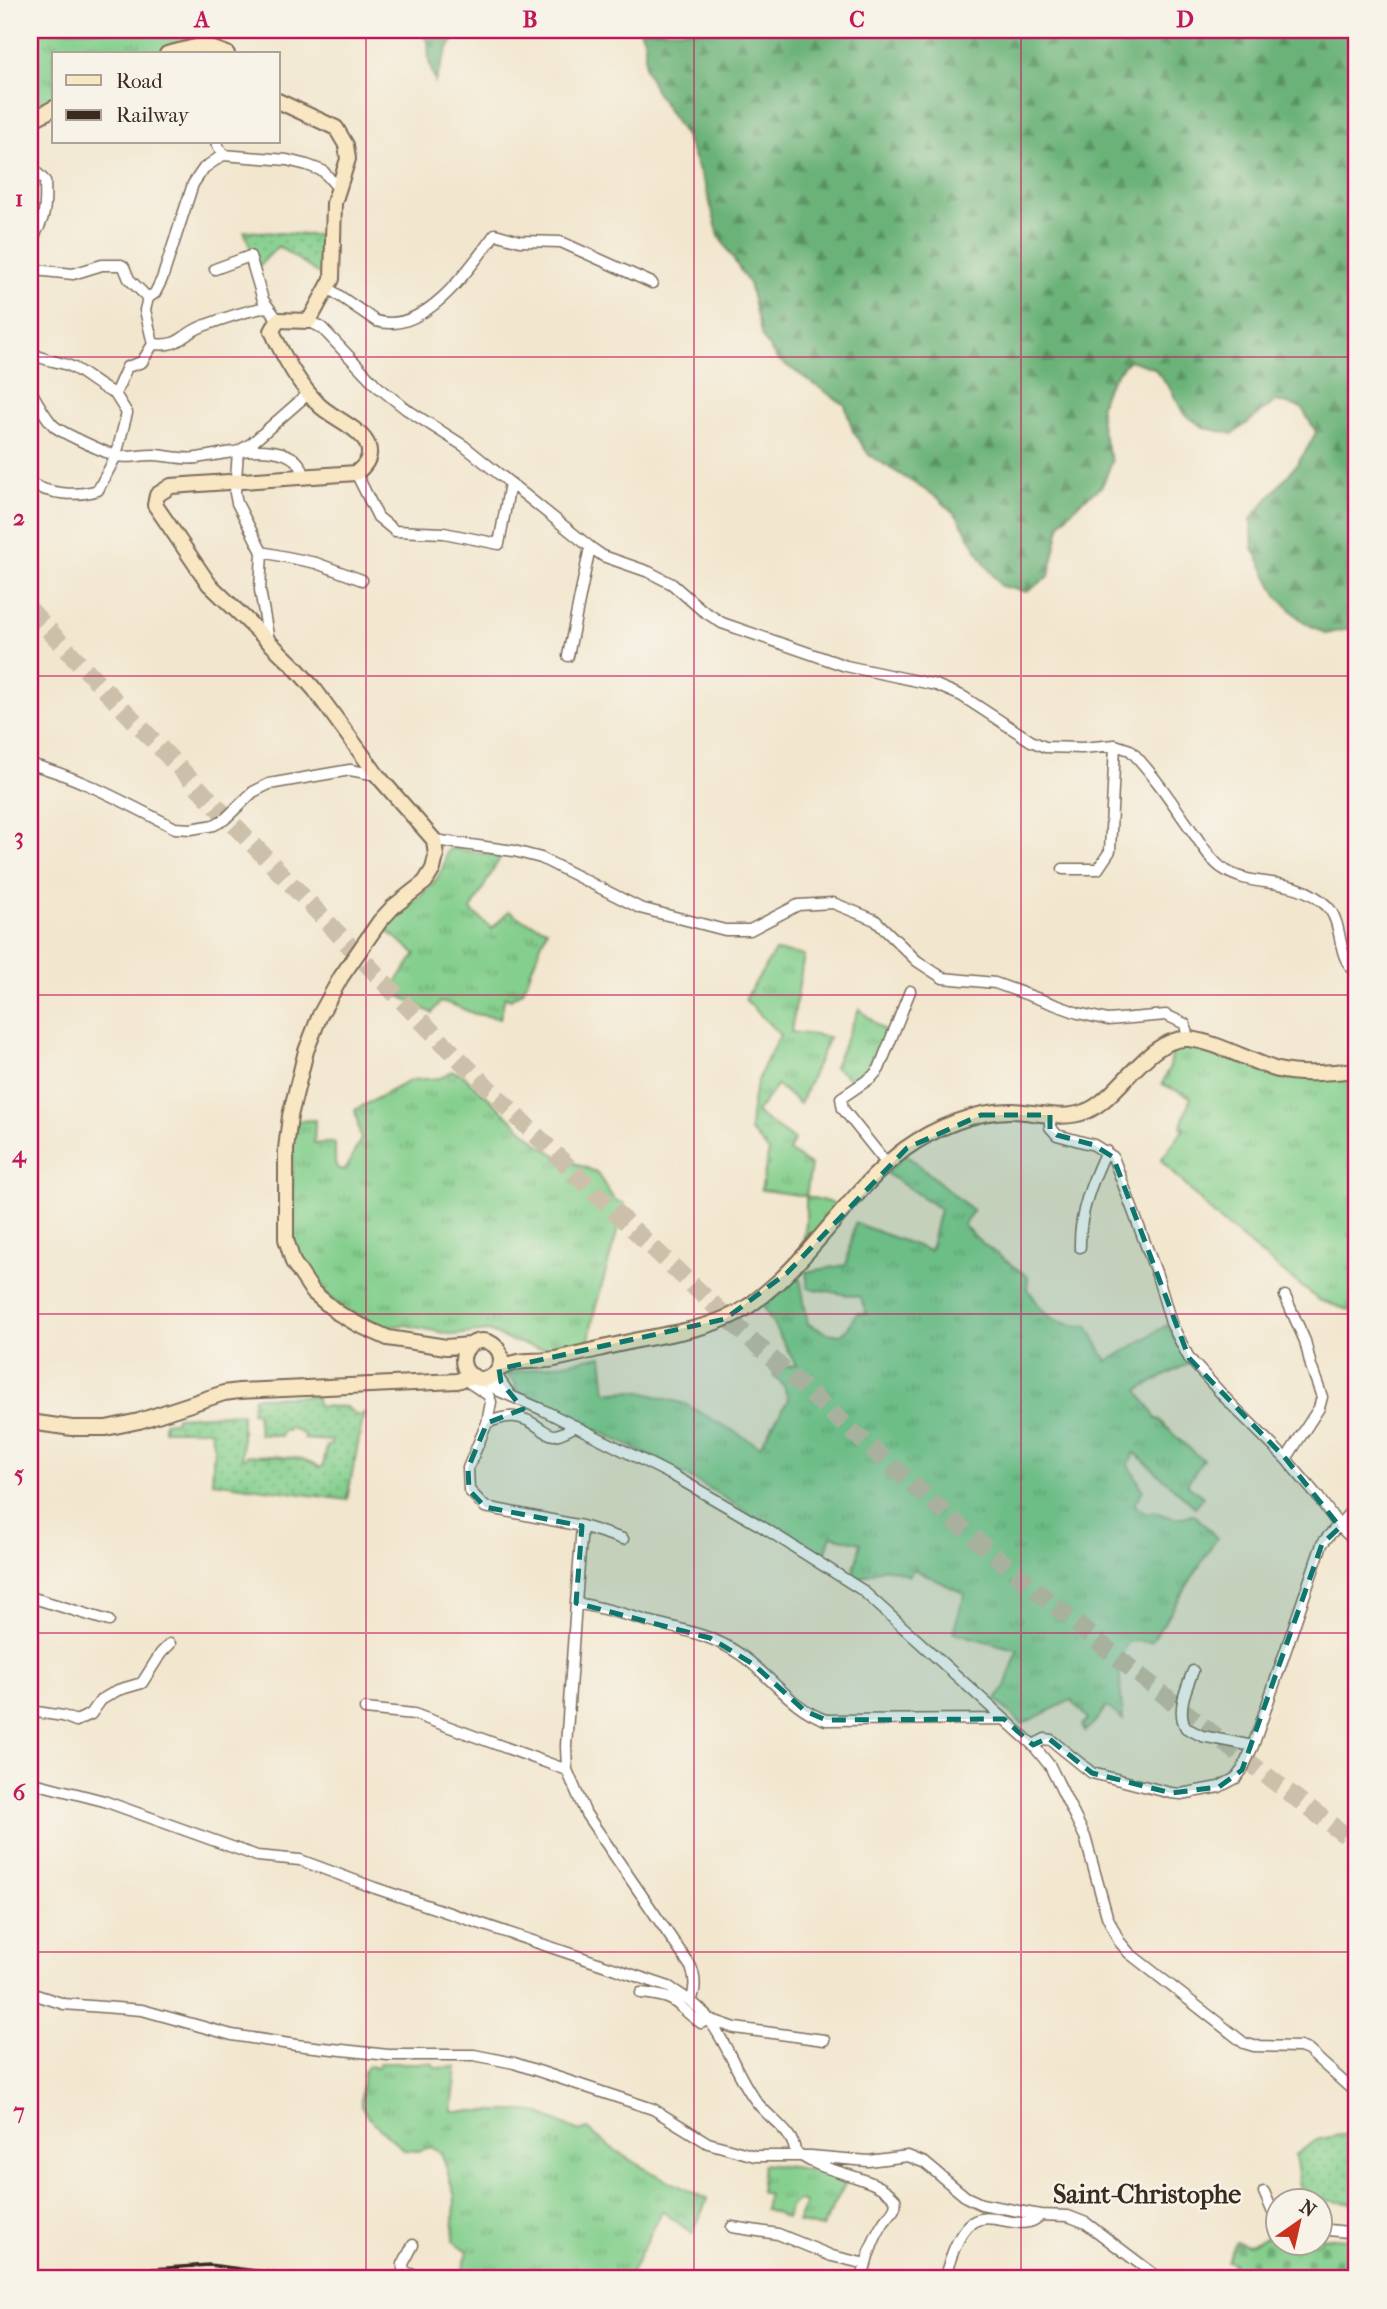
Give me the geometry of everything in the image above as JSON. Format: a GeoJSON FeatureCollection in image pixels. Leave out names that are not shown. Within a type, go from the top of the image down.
{"type":"FeatureCollection","features":[{"type":"Feature","properties":{"kind":"street"},"geometry":{"type":"LineString","coordinates":[[186,52],[204,50]]}},
{"type":"Feature","properties":{"kind":"street"},"geometry":{"type":"LineString","coordinates":[[280,102],[336,128],[343,137],[348,159],[334,203],[333,271],[328,288],[309,321]]}},
{"type":"Feature","properties":{"kind":"street"},"geometry":{"type":"LineString","coordinates":[[30,121],[52,109]]}},
{"type":"Feature","properties":{"kind":"street"},"geometry":{"type":"LineString","coordinates":[[217,144],[223,155]]}},
{"type":"Feature","properties":{"kind":"street"},"geometry":{"type":"LineString","coordinates":[[115,394],[127,367],[142,362],[153,344],[145,310],[148,298],[155,293],[162,279],[193,184],[204,169],[223,155],[288,160],[323,171],[338,188]]}},
{"type":"Feature","properties":{"kind":"street"},"geometry":{"type":"LineString","coordinates":[[30,166],[46,181],[46,197],[43,223],[30,242]]}},
{"type":"Feature","properties":{"kind":"street"},"geometry":{"type":"LineString","coordinates":[[328,288],[376,321],[383,323],[404,320],[440,302],[495,234],[520,241],[561,242],[652,283]]}},
{"type":"Feature","properties":{"kind":"street"},"geometry":{"type":"LineString","coordinates":[[215,270],[250,256],[263,300],[278,320],[309,321],[322,328],[406,410],[464,446],[590,547],[603,556],[649,572],[672,584],[722,623],[846,666],[936,685],[962,696],[1031,741],[1045,747],[1115,745],[1129,750],[1221,868],[1253,881],[1290,885],[1317,898],[1327,907],[1338,922],[1344,953],[1350,967],[1357,972]]}},
{"type":"Feature","properties":{"kind":"street"},"geometry":{"type":"LineString","coordinates":[[30,267],[35,270],[73,274],[102,265],[121,265],[129,279],[148,298]]}},
{"type":"Feature","properties":{"kind":"street"},"geometry":{"type":"LineString","coordinates":[[153,344],[175,344],[200,327],[267,307]]}},
{"type":"Feature","properties":{"kind":"street"},"geometry":{"type":"LineString","coordinates":[[278,320],[272,331],[309,393],[320,407],[365,439],[369,456],[362,468],[356,473],[165,487],[157,495],[155,505],[209,584],[269,640],[315,690],[377,775],[434,840],[436,856],[433,869],[425,881],[380,921],[341,977],[320,1015],[306,1052],[290,1116],[286,1149],[286,1239],[293,1262],[313,1293],[357,1324],[388,1338],[446,1347],[483,1341],[531,1359]]}},
{"type":"Feature","properties":{"kind":"street"},"geometry":{"type":"LineString","coordinates":[[30,351],[49,362],[69,366],[115,394],[127,413],[117,456],[98,490],[87,494],[48,491],[30,483]]}},
{"type":"Feature","properties":{"kind":"street"},"geometry":{"type":"LineString","coordinates":[[30,390],[54,426],[67,435],[117,456],[190,458],[259,449],[284,455],[299,465],[304,475]]}},
{"type":"Feature","properties":{"kind":"street"},"geometry":{"type":"LineString","coordinates":[[239,451],[253,443],[309,393]]}},
{"type":"Feature","properties":{"kind":"street"},"geometry":{"type":"LineString","coordinates":[[239,451],[235,493],[237,503],[262,552],[260,590],[269,640]]}},
{"type":"Feature","properties":{"kind":"street"},"geometry":{"type":"LineString","coordinates":[[356,473],[378,517],[395,531],[444,533],[499,544],[510,483]]}},
{"type":"Feature","properties":{"kind":"street"},"geometry":{"type":"LineString","coordinates":[[568,656],[590,547]]}},
{"type":"Feature","properties":{"kind":"street"},"geometry":{"type":"LineString","coordinates":[[262,552],[316,563],[362,580]]}},
{"type":"Feature","properties":{"kind":"street"},"geometry":{"type":"LineString","coordinates":[[1063,869],[1098,869],[1110,851],[1115,745]]}},
{"type":"Feature","properties":{"kind":"street"},"geometry":{"type":"LineString","coordinates":[[30,764],[64,773],[93,785],[176,828],[191,829],[214,825],[225,819],[253,792],[269,784],[350,770],[377,775]]}},
{"type":"Feature","properties":{"kind":"street"},"geometry":{"type":"LineString","coordinates":[[434,840],[514,851],[541,858],[640,908],[725,930],[750,930],[798,905],[833,903],[875,920],[917,961],[943,978],[995,983],[1078,1013],[1108,1020],[1166,1015],[1176,1017],[1185,1024],[1188,1039]]}},
{"type":"Feature","properties":{"kind":"street"},"geometry":{"type":"LineString","coordinates":[[887,1164],[843,1109],[841,1098],[872,1077],[879,1069],[910,991]]}},
{"type":"Feature","properties":{"kind":"street"},"geometry":{"type":"LineString","coordinates":[[30,1422],[72,1428],[106,1428],[139,1421],[224,1393],[483,1375],[510,1362],[551,1360],[682,1332],[725,1319],[765,1294],[800,1261],[887,1164],[919,1141],[960,1121],[999,1111],[1073,1116],[1087,1111],[1103,1102],[1153,1053],[1166,1044],[1188,1039],[1280,1070],[1303,1073],[1357,1070]]}},
{"type":"Feature","properties":{"kind":"street"},"geometry":{"type":"LineString","coordinates":[[1050,1115],[1050,1127],[1057,1135],[1094,1145],[1113,1157],[1178,1339],[1189,1358],[1286,1459],[1340,1527],[1357,1543]]}},
{"type":"Feature","properties":{"kind":"street"},"geometry":{"type":"LineString","coordinates":[[1080,1247],[1083,1213],[1106,1151]]}},
{"type":"Feature","properties":{"kind":"street"},"geometry":{"type":"LineString","coordinates":[[1285,1296],[1305,1341],[1322,1397],[1319,1408],[1286,1459]]}},
{"type":"Feature","properties":{"kind":"street"},"geometry":{"type":"LineString","coordinates":[[440,1380],[455,1373],[470,1345]]}},
{"type":"Feature","properties":{"kind":"street"},"geometry":{"type":"LineString","coordinates":[[446,1347],[463,1361],[466,1370],[483,1375],[493,1388],[576,1426],[674,1476],[761,1526],[862,1590],[1033,1745],[1050,1766],[1084,1837],[1112,1930],[1129,1953],[1244,2043],[1254,2046],[1300,2047],[1307,2050],[1357,2094]]}},
{"type":"Feature","properties":{"kind":"street"},"geometry":{"type":"LineString","coordinates":[[483,1375],[501,1358],[496,1347]]}},
{"type":"Feature","properties":{"kind":"street"},"geometry":{"type":"LineString","coordinates":[[483,1375],[491,1402],[487,1423],[468,1468],[469,1490],[485,1507],[582,1526],[623,1539]]}},
{"type":"Feature","properties":{"kind":"street"},"geometry":{"type":"LineString","coordinates":[[487,1423],[504,1416],[517,1416],[527,1419],[552,1435],[576,1426]]}},
{"type":"Feature","properties":{"kind":"street"},"geometry":{"type":"LineString","coordinates":[[1033,1745],[1045,1739],[1051,1740],[1092,1773],[1116,1781],[1181,1794],[1228,1783],[1242,1770],[1253,1746],[1322,1544],[1340,1527],[1357,1503]]}},
{"type":"Feature","properties":{"kind":"street"},"geometry":{"type":"LineString","coordinates":[[582,1526],[566,1746],[567,1770],[586,1814],[691,1967],[695,1979],[691,2001]]}},
{"type":"Feature","properties":{"kind":"street"},"geometry":{"type":"LineString","coordinates":[[30,1597],[109,1621]]}},
{"type":"Feature","properties":{"kind":"street"},"geometry":{"type":"LineString","coordinates":[[576,1603],[710,1637],[753,1664],[805,1711],[826,1720],[1004,1719]]}},
{"type":"Feature","properties":{"kind":"street"},"geometry":{"type":"LineString","coordinates":[[30,1711],[63,1716],[76,1721],[91,1714],[101,1700],[118,1690],[142,1683],[170,1644]]}},
{"type":"Feature","properties":{"kind":"street"},"geometry":{"type":"LineString","coordinates":[[1193,1671],[1185,1692],[1181,1717],[1186,1728],[1202,1736],[1253,1746]]}},
{"type":"Feature","properties":{"kind":"street"},"geometry":{"type":"LineString","coordinates":[[365,1709],[414,1714],[567,1770]]}},
{"type":"Feature","properties":{"kind":"street"},"geometry":{"type":"LineString","coordinates":[[30,1782],[104,1801],[257,1856],[300,1860],[669,1987],[691,2001],[709,2019],[726,2045],[746,2087],[787,2135],[795,2151],[812,2164],[886,2190],[895,2199],[895,2207],[874,2239],[862,2279]]}},
{"type":"Feature","properties":{"kind":"street"},"geometry":{"type":"LineString","coordinates":[[30,1993],[64,2004],[142,2010],[232,2035],[296,2045],[388,2055],[474,2055],[514,2063],[653,2109],[708,2143],[755,2156],[837,2157],[867,2161],[908,2156],[925,2163],[966,2197],[1001,2209],[1068,2216],[1086,2223],[1160,2279]]}},
{"type":"Feature","properties":{"kind":"street"},"geometry":{"type":"LineString","coordinates":[[641,1993],[674,1999],[701,2022],[709,2019],[735,2028],[824,2040]]}},
{"type":"Feature","properties":{"kind":"street"},"geometry":{"type":"LineString","coordinates":[[944,2279],[954,2249],[970,2224],[989,2220],[1029,2223],[1041,2215]]}},
{"type":"Feature","properties":{"kind":"street"},"geometry":{"type":"LineString","coordinates":[[732,2227],[778,2234],[832,2256],[866,2264]]}},
{"type":"Feature","properties":{"kind":"street"},"geometry":{"type":"LineString","coordinates":[[1334,2230],[1357,2233]]}},
{"type":"Feature","properties":{"kind":"street"},"geometry":{"type":"LineString","coordinates":[[412,2245],[403,2264],[403,2271],[424,2279]]}},
{"type":"Feature","properties":{"kind":"highlighted area"},"geometry":{"type":"Polygon","coordinates":[[[981,1115],[1050,1115],[1050,1130],[1057,1135],[1094,1145],[1113,1157],[1189,1358],[1286,1459],[1340,1527],[1322,1544],[1242,1770],[1219,1787],[1171,1793],[1092,1773],[1048,1738],[1033,1745],[1004,1719],[826,1720],[805,1711],[753,1664],[710,1638],[576,1603],[582,1526],[485,1507],[469,1490],[468,1468],[487,1423],[523,1409],[501,1382],[499,1369],[725,1319],[787,1273],[907,1148],[981,1115]]]}},
{"type":"Feature","properties":{"kind":"green space"},"geometry":{"type":"Polygon","coordinates":[[[30,30],[202,30],[191,41],[175,49],[160,52],[52,52],[52,100],[30,115],[30,30]]]}},
{"type":"Feature","properties":{"kind":"green space"},"geometry":{"type":"Polygon","coordinates":[[[418,30],[461,30],[448,48],[435,82],[429,62],[428,41],[418,30]]]}},
{"type":"Feature","properties":{"kind":"green space"},"geometry":{"type":"Polygon","coordinates":[[[640,30],[1357,30],[1357,627],[1326,634],[1302,621],[1278,597],[1253,548],[1251,519],[1294,467],[1316,432],[1302,408],[1276,401],[1233,434],[1205,428],[1184,414],[1171,390],[1154,368],[1129,360],[1117,373],[1103,396],[1100,419],[1112,461],[1102,486],[1080,502],[1061,522],[1049,576],[1027,592],[1001,586],[958,517],[938,498],[869,455],[853,431],[845,405],[777,359],[762,337],[749,284],[719,236],[705,185],[685,136],[656,92],[645,68],[645,41],[640,30]]]}},
{"type":"Feature","properties":{"kind":"green space"},"geometry":{"type":"Polygon","coordinates":[[[244,231],[327,236],[327,268],[322,276],[278,246],[258,267],[244,231]]]}},
{"type":"Feature","properties":{"kind":"green space"},"geometry":{"type":"Polygon","coordinates":[[[451,848],[501,856],[471,910],[492,929],[509,911],[523,920],[547,929],[523,991],[510,999],[505,996],[500,1018],[475,1014],[440,1002],[432,1013],[390,991],[416,954],[384,928],[431,886],[451,848]]]}},
{"type":"Feature","properties":{"kind":"green space"},"geometry":{"type":"Polygon","coordinates":[[[775,951],[804,955],[791,1032],[829,1037],[800,1104],[777,1085],[756,1113],[794,1140],[789,1151],[811,1166],[806,1196],[761,1190],[769,1151],[750,1131],[758,1081],[780,1035],[745,999],[775,951]]]}},
{"type":"Feature","properties":{"kind":"green space"},"geometry":{"type":"Polygon","coordinates":[[[859,1009],[889,1035],[874,1069],[854,1086],[846,1075],[834,1067],[859,1009]]]}},
{"type":"Feature","properties":{"kind":"green space"},"geometry":{"type":"Polygon","coordinates":[[[1173,1048],[1202,1048],[1279,1075],[1357,1075],[1357,1313],[1319,1300],[1216,1217],[1161,1160],[1184,1128],[1181,1126],[1191,1097],[1162,1084],[1170,1067],[1173,1048]]]}},
{"type":"Feature","properties":{"kind":"green space"},"geometry":{"type":"Polygon","coordinates":[[[452,1071],[462,1074],[539,1144],[556,1155],[596,1172],[615,1201],[625,1204],[589,1340],[556,1348],[538,1348],[508,1340],[489,1331],[454,1335],[406,1325],[380,1327],[334,1301],[314,1283],[300,1263],[292,1238],[293,1145],[296,1121],[315,1120],[314,1143],[335,1143],[335,1163],[338,1169],[345,1170],[361,1139],[355,1110],[411,1080],[440,1078],[452,1071]]]}},
{"type":"Feature","properties":{"kind":"green space"},"geometry":{"type":"Polygon","coordinates":[[[906,1154],[973,1211],[963,1225],[982,1243],[1028,1277],[1027,1289],[1044,1312],[1065,1323],[1088,1326],[1107,1362],[1167,1325],[1189,1363],[1138,1390],[1157,1420],[1203,1460],[1187,1484],[1203,1497],[1195,1507],[1134,1452],[1129,1465],[1143,1490],[1134,1504],[1143,1511],[1154,1511],[1174,1518],[1194,1514],[1217,1538],[1151,1642],[1129,1641],[1124,1649],[1120,1668],[1123,1720],[1109,1708],[1105,1708],[1085,1731],[1082,1725],[1088,1719],[1071,1700],[1022,1724],[996,1700],[1004,1689],[1018,1650],[953,1632],[965,1594],[914,1569],[909,1576],[882,1569],[857,1580],[852,1577],[861,1543],[831,1536],[823,1560],[710,1489],[658,1460],[514,1389],[516,1384],[505,1374],[602,1356],[606,1392],[638,1391],[685,1404],[760,1446],[788,1400],[784,1386],[774,1376],[774,1369],[796,1365],[762,1304],[781,1287],[786,1288],[795,1277],[800,1278],[808,1324],[827,1333],[840,1335],[846,1331],[857,1313],[867,1314],[860,1297],[808,1288],[806,1272],[846,1265],[855,1223],[930,1251],[940,1209],[886,1173],[906,1154]]]}},
{"type":"Feature","properties":{"kind":"green space"},"geometry":{"type":"Polygon","coordinates":[[[806,1196],[843,1206],[802,1250],[806,1223],[806,1196]]]}},
{"type":"Feature","properties":{"kind":"green space"},"geometry":{"type":"Polygon","coordinates":[[[317,1396],[317,1406],[346,1407],[358,1416],[364,1413],[347,1500],[212,1482],[214,1447],[210,1430],[164,1430],[164,1422],[175,1422],[176,1417],[242,1413],[242,1458],[247,1455],[286,1457],[306,1461],[320,1468],[331,1441],[304,1439],[305,1434],[288,1428],[287,1431],[282,1431],[281,1436],[259,1434],[257,1413],[251,1412],[254,1397],[317,1396]]]}},
{"type":"Feature","properties":{"kind":"green space"},"geometry":{"type":"Polygon","coordinates":[[[380,2063],[432,2063],[435,2068],[457,2067],[452,2111],[525,2111],[539,2113],[579,2132],[588,2129],[630,2160],[707,2199],[693,2234],[662,2211],[628,2279],[476,2279],[462,2273],[468,2251],[453,2241],[455,2197],[442,2154],[431,2147],[418,2151],[404,2150],[368,2117],[361,2105],[364,2071],[368,2066],[379,2067],[380,2063]]]}},
{"type":"Feature","properties":{"kind":"green space"},"geometry":{"type":"Polygon","coordinates":[[[1339,2135],[1351,2135],[1357,2139],[1357,2204],[1334,2201],[1334,2186],[1300,2186],[1295,2155],[1317,2140],[1339,2135]]]}},
{"type":"Feature","properties":{"kind":"green space"},"geometry":{"type":"Polygon","coordinates":[[[763,2164],[800,2168],[835,2177],[835,2181],[845,2184],[822,2228],[797,2222],[804,2202],[796,2201],[786,2218],[765,2209],[768,2194],[760,2192],[763,2164]]]}},
{"type":"Feature","properties":{"kind":"green space"},"geometry":{"type":"Polygon","coordinates":[[[1334,2238],[1357,2240],[1357,2279],[1232,2279],[1233,2263],[1227,2261],[1236,2242],[1247,2245],[1264,2239],[1264,2256],[1334,2256],[1334,2238]]]}},
{"type":"Feature","properties":{"kind":"tunnel"},"geometry":{"type":"LineString","coordinates":[[30,610],[421,1021],[565,1163],[782,1368],[1007,1566],[1238,1754],[1357,1844]]}},
{"type":"Feature","properties":{"kind":"railway"},"geometry":{"type":"LineString","coordinates":[[79,2279],[125,2271],[209,2265],[320,2279]]}},
{"type":"Feature","properties":{"kind":"district","name":"Saint-Christophe"},"geometry":{"type":"Point","coordinates":[1147,2194]}}]}
